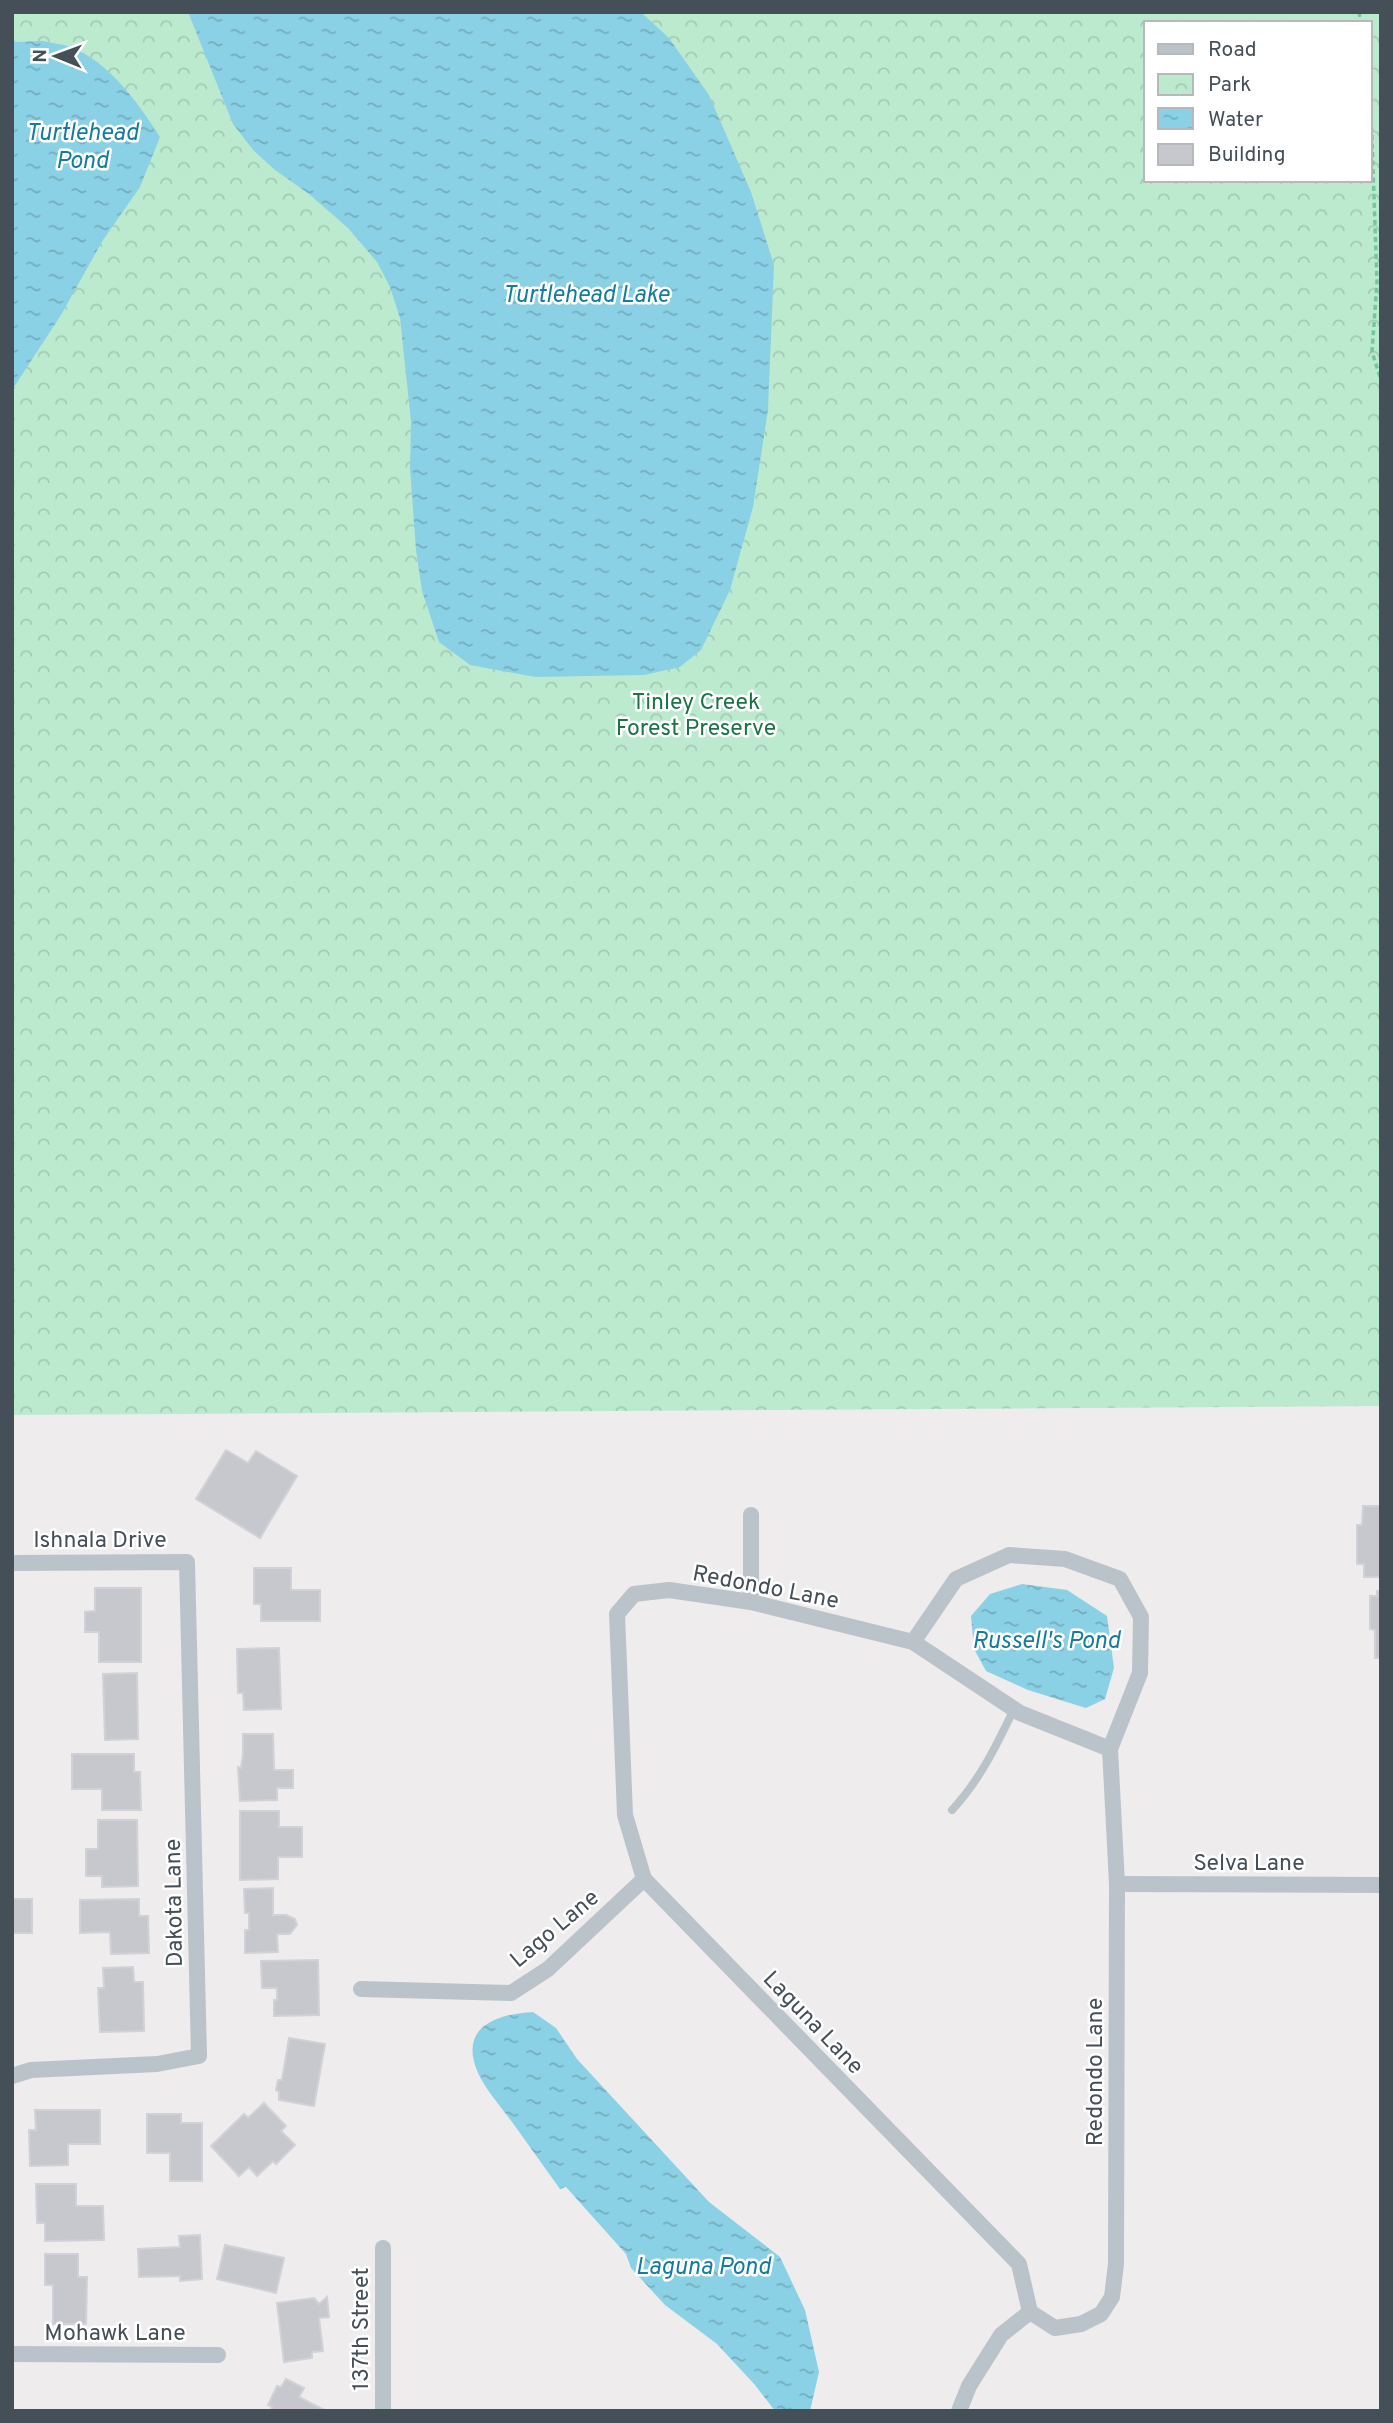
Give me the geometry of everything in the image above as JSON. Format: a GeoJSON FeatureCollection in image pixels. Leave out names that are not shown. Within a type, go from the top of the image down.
{"type":"FeatureCollection","features":[{"type":"Feature","properties":{"kind":"street"},"geometry":{"type":"LineString","coordinates":[[751,1515],[751,1602]]}},
{"type":"Feature","properties":{"kind":"street","name":"Redondo Lane"},"geometry":{"type":"LineString","coordinates":[[913,1642],[956,1579],[1009,1555],[1065,1559],[1119,1579],[1141,1617],[1140,1673],[1110,1749],[1117,1884],[1116,2264],[1112,2297],[1101,2314],[1080,2324],[1055,2328],[1030,2312]]}},
{"type":"Feature","properties":{"kind":"street","name":"Ishnala Drive"},"geometry":{"type":"LineString","coordinates":[[12,1563],[187,1562]]}},
{"type":"Feature","properties":{"kind":"street","name":"Dakota Lane"},"geometry":{"type":"LineString","coordinates":[[12,2076],[31,2070],[158,2064],[199,2056],[187,1562]]}},
{"type":"Feature","properties":{"kind":"street","name":"Redondo Lane"},"geometry":{"type":"LineString","coordinates":[[617,1614],[634,1594],[669,1590],[751,1602],[913,1642],[1014,1709],[1110,1749]]}},
{"type":"Feature","properties":{"kind":"street","name":"Laguna Lane"},"geometry":{"type":"LineString","coordinates":[[617,1614],[625,1815],[644,1879],[1019,2264],[1030,2312]]}},
{"type":"Feature","properties":{"kind":"street","name":"Lago Lane"},"geometry":{"type":"LineString","coordinates":[[360,1989],[511,1993],[548,1969],[644,1879]]}},
{"type":"Feature","properties":{"kind":"street","name":"Selva Lane"},"geometry":{"type":"LineString","coordinates":[[1117,1884],[1381,1885]]}},
{"type":"Feature","properties":{"kind":"street","name":"137th Street"},"geometry":{"type":"LineString","coordinates":[[383,2248],[383,2411]]}},
{"type":"Feature","properties":{"kind":"street"},"geometry":{"type":"LineString","coordinates":[[958,2411],[969,2386],[1001,2335],[1030,2312]]}},
{"type":"Feature","properties":{"kind":"street","name":"Mohawk Lane"},"geometry":{"type":"LineString","coordinates":[[12,2354],[218,2355]]}},
{"type":"Feature","properties":{"kind":"lane"},"geometry":{"type":"LineString","coordinates":[[952,1810],[970,1791],[986,1767],[1014,1709]]}},
{"type":"Feature","properties":{"kind":"path"},"geometry":{"type":"LineString","coordinates":[[1372,140],[1377,282],[1372,352],[1381,380]]}},
{"type":"Feature","properties":{"kind":"green space","name":"Tinley Creek Forest Preserve"},"geometry":{"type":"Polygon","coordinates":[[[12,12],[1381,12],[1381,1406],[12,1415],[12,12]]]}},
{"type":"Feature","properties":{"kind":"water","name":"Turtlehead Lake"},"geometry":{"type":"Polygon","coordinates":[[[188,12],[636,12],[643,14],[669,38],[709,95],[751,192],[774,265],[768,410],[753,507],[730,590],[701,650],[680,667],[644,675],[535,677],[470,665],[439,642],[422,591],[416,550],[410,468],[411,421],[400,318],[390,287],[377,262],[348,228],[309,194],[275,170],[253,150],[233,124],[188,12]]]}},
{"type":"Feature","properties":{"kind":"water","name":"Turtlehead Pond"},"geometry":{"type":"Polygon","coordinates":[[[43,41],[70,47],[98,62],[133,98],[160,137],[140,187],[103,240],[61,315],[12,390],[12,42],[43,41]]]}},
{"type":"Feature","properties":{"kind":"water","name":"Russell's Pond"},"geometry":{"type":"Polygon","coordinates":[[[1022,1584],[1067,1590],[1107,1616],[1114,1668],[1105,1699],[1086,1708],[1028,1690],[986,1671],[974,1649],[971,1616],[990,1594],[1022,1584]]]}},
{"type":"Feature","properties":{"kind":"water","name":"Laguna Pond"},"geometry":{"type":"Polygon","coordinates":[[[533,2012],[556,2028],[577,2059],[709,2202],[780,2257],[805,2310],[819,2372],[810,2411],[775,2411],[717,2344],[665,2305],[631,2268],[626,2254],[566,2187],[560,2189],[489,2092],[478,2073],[473,2057],[473,2044],[477,2034],[494,2020],[533,2012]]]}},
{"type":"Feature","properties":{"kind":"building"},"geometry":{"type":"Polygon","coordinates":[[[226,1450],[248,1463],[256,1451],[297,1476],[260,1538],[196,1499],[226,1450]]]}},
{"type":"Feature","properties":{"kind":"building"},"geometry":{"type":"Polygon","coordinates":[[[1363,1506],[1381,1506],[1381,1577],[1364,1577],[1364,1564],[1357,1564],[1357,1525],[1362,1525],[1363,1506]]]}},
{"type":"Feature","properties":{"kind":"building"},"geometry":{"type":"Polygon","coordinates":[[[254,1568],[291,1568],[291,1590],[320,1590],[320,1621],[261,1621],[261,1604],[254,1604],[254,1568]]]}},
{"type":"Feature","properties":{"kind":"building"},"geometry":{"type":"Polygon","coordinates":[[[95,1588],[141,1588],[141,1662],[99,1662],[99,1632],[85,1632],[85,1612],[95,1611],[95,1588]]]}},
{"type":"Feature","properties":{"kind":"building"},"geometry":{"type":"Polygon","coordinates":[[[1377,1591],[1381,1591],[1381,1658],[1375,1658],[1375,1630],[1370,1629],[1370,1596],[1377,1596],[1377,1591]]]}},
{"type":"Feature","properties":{"kind":"building"},"geometry":{"type":"Polygon","coordinates":[[[279,1648],[281,1709],[244,1710],[243,1693],[238,1693],[237,1649],[279,1648]]]}},
{"type":"Feature","properties":{"kind":"building"},"geometry":{"type":"Polygon","coordinates":[[[137,1673],[138,1739],[105,1740],[103,1674],[137,1673]]]}},
{"type":"Feature","properties":{"kind":"building"},"geometry":{"type":"Polygon","coordinates":[[[243,1734],[273,1734],[274,1770],[293,1770],[293,1788],[277,1788],[277,1800],[240,1801],[238,1767],[241,1768],[243,1734]]]}},
{"type":"Feature","properties":{"kind":"building"},"geometry":{"type":"Polygon","coordinates":[[[72,1754],[134,1754],[134,1772],[140,1772],[141,1810],[102,1810],[102,1789],[72,1789],[72,1754]]]}},
{"type":"Feature","properties":{"kind":"building"},"geometry":{"type":"Polygon","coordinates":[[[240,1811],[279,1811],[279,1827],[302,1827],[302,1857],[278,1857],[278,1879],[240,1880],[240,1811]]]}},
{"type":"Feature","properties":{"kind":"building"},"geometry":{"type":"Polygon","coordinates":[[[98,1820],[137,1820],[138,1886],[102,1887],[102,1876],[86,1876],[86,1849],[98,1849],[98,1820]]]}},
{"type":"Feature","properties":{"kind":"building"},"geometry":{"type":"Polygon","coordinates":[[[273,1888],[273,1915],[286,1915],[295,1919],[297,1925],[290,1934],[277,1934],[278,1952],[245,1953],[245,1930],[249,1930],[249,1913],[245,1913],[244,1889],[273,1888]]]}},
{"type":"Feature","properties":{"kind":"building"},"geometry":{"type":"Polygon","coordinates":[[[12,1899],[32,1899],[32,1933],[12,1933],[12,1899]]]}},
{"type":"Feature","properties":{"kind":"building"},"geometry":{"type":"Polygon","coordinates":[[[139,1899],[139,1916],[148,1916],[149,1953],[111,1954],[110,1932],[80,1933],[80,1900],[139,1899]]]}},
{"type":"Feature","properties":{"kind":"building"},"geometry":{"type":"Polygon","coordinates":[[[318,1960],[319,2015],[274,2016],[277,1988],[262,1988],[261,1961],[318,1960]]]}},
{"type":"Feature","properties":{"kind":"building"},"geometry":{"type":"Polygon","coordinates":[[[133,1967],[134,1982],[143,1982],[144,2031],[100,2032],[98,1988],[104,1988],[103,1968],[133,1967]]]}},
{"type":"Feature","properties":{"kind":"building"},"geometry":{"type":"Polygon","coordinates":[[[289,2038],[325,2044],[314,2106],[279,2100],[279,2092],[276,2090],[278,2080],[282,2080],[289,2038]]]}},
{"type":"Feature","properties":{"kind":"building"},"geometry":{"type":"Polygon","coordinates":[[[264,2103],[286,2126],[281,2131],[295,2145],[276,2164],[273,2161],[257,2176],[249,2167],[239,2176],[211,2146],[244,2114],[248,2118],[264,2103]]]}},
{"type":"Feature","properties":{"kind":"building"},"geometry":{"type":"Polygon","coordinates":[[[35,2110],[100,2110],[100,2144],[68,2144],[68,2165],[30,2166],[29,2130],[36,2130],[35,2110]]]}},
{"type":"Feature","properties":{"kind":"building"},"geometry":{"type":"Polygon","coordinates":[[[147,2114],[181,2114],[181,2123],[202,2123],[202,2181],[170,2181],[170,2153],[147,2153],[147,2114]]]}},
{"type":"Feature","properties":{"kind":"building"},"geometry":{"type":"Polygon","coordinates":[[[36,2184],[76,2184],[76,2206],[103,2206],[104,2240],[45,2241],[45,2223],[37,2223],[36,2184]]]}},
{"type":"Feature","properties":{"kind":"building"},"geometry":{"type":"Polygon","coordinates":[[[200,2235],[202,2279],[180,2281],[180,2276],[139,2277],[138,2249],[180,2247],[179,2236],[200,2235]]]}},
{"type":"Feature","properties":{"kind":"building"},"geometry":{"type":"Polygon","coordinates":[[[225,2245],[284,2258],[276,2293],[217,2279],[225,2245]]]}},
{"type":"Feature","properties":{"kind":"building"},"geometry":{"type":"Polygon","coordinates":[[[45,2254],[78,2254],[78,2277],[87,2277],[86,2324],[53,2324],[53,2285],[45,2285],[45,2254]]]}},
{"type":"Feature","properties":{"kind":"building"},"geometry":{"type":"Polygon","coordinates":[[[327,2297],[329,2317],[319,2318],[323,2351],[312,2352],[312,2358],[284,2362],[277,2303],[314,2298],[319,2304],[327,2297]]]}},
{"type":"Feature","properties":{"kind":"building"},"geometry":{"type":"Polygon","coordinates":[[[286,2379],[304,2388],[299,2397],[326,2411],[270,2411],[272,2407],[268,2405],[277,2386],[281,2387],[286,2379]]]}}]}
